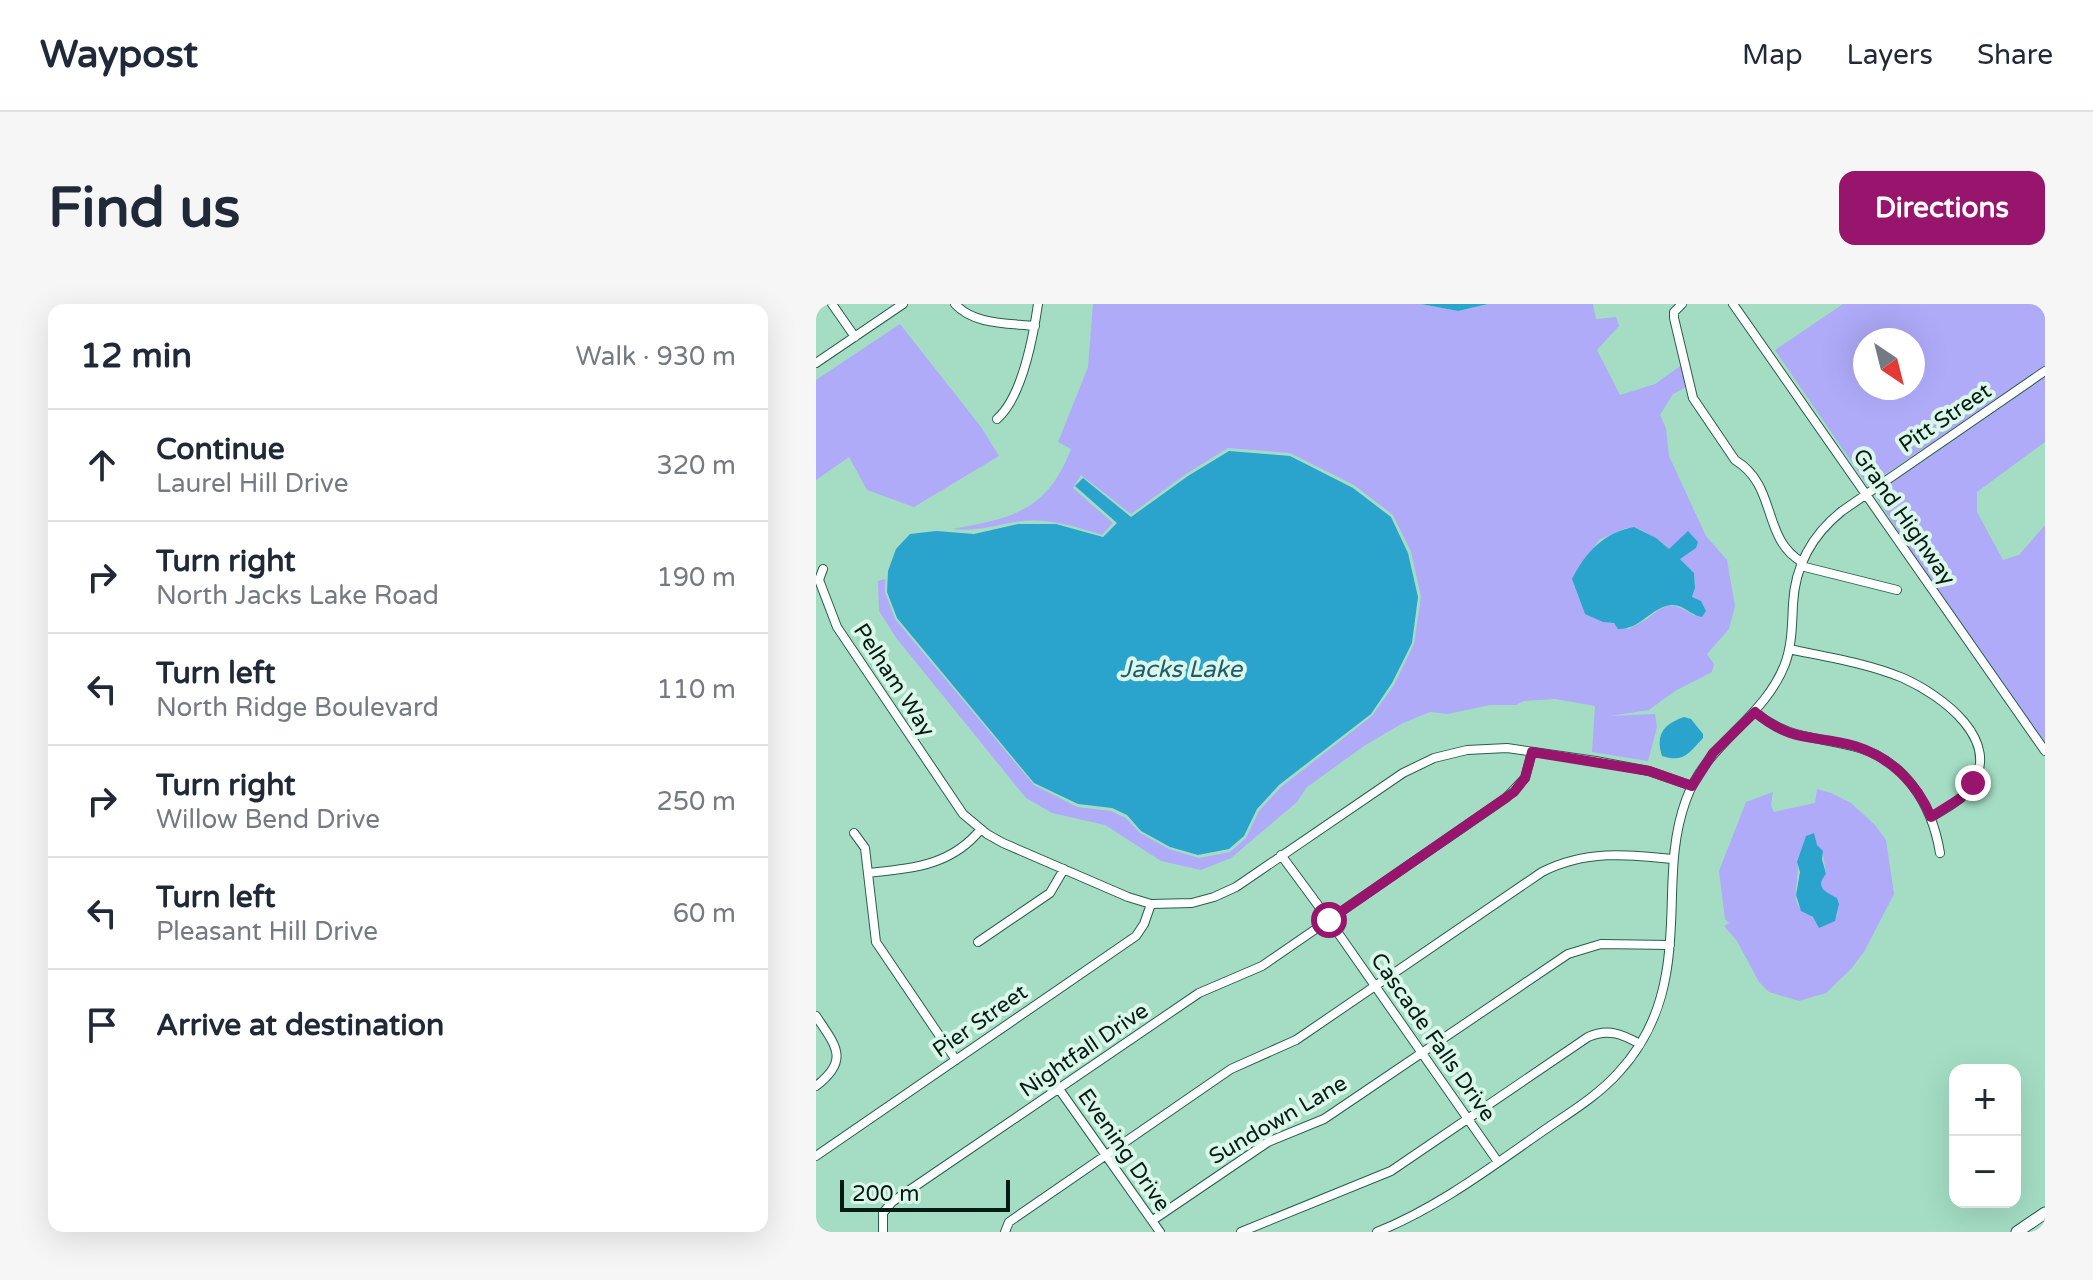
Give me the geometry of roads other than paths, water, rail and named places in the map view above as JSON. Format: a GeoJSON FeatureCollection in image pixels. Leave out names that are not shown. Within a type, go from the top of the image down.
{"type":"FeatureCollection","features":[{"type":"Feature","properties":{"kind":"main road"},"geometry":{"type":"LineString","coordinates":[[2017,1232],[2045,1213]]}},
{"type":"Feature","properties":{"kind":"street"},"geometry":{"type":"LineString","coordinates":[[832,304],[855,337]]}},
{"type":"Feature","properties":{"kind":"street"},"geometry":{"type":"LineString","coordinates":[[816,363],[903,304]]}},
{"type":"Feature","properties":{"kind":"street"},"geometry":{"type":"LineString","coordinates":[[955,304],[965,314],[979,319],[1035,326]]}},
{"type":"Feature","properties":{"kind":"street"},"geometry":{"type":"LineString","coordinates":[[997,419],[1008,409],[1035,326],[1038,304]]}},
{"type":"Feature","properties":{"kind":"street"},"geometry":{"type":"LineString","coordinates":[[1682,304],[1674,312],[1674,318],[1693,398],[1735,460],[1758,480],[1785,550],[1801,564],[1897,590]]}},
{"type":"Feature","properties":{"kind":"street","name":"Grand Highway"},"geometry":{"type":"LineString","coordinates":[[1733,304],[2045,751]]}},
{"type":"Feature","properties":{"kind":"street","name":"Pitt Street"},"geometry":{"type":"LineString","coordinates":[[1377,1232],[1427,1209],[1595,1094],[1619,1072],[1640,1044],[1662,995],[1670,945],[1677,828],[1692,786],[1713,753],[1755,712],[1781,673],[1789,649],[1794,592],[1809,545],[1821,529],[1866,494],[2045,371]]}},
{"type":"Feature","properties":{"kind":"street","name":"Pelham Way"},"geometry":{"type":"LineString","coordinates":[[823,569],[819,580],[820,600],[956,804],[981,829],[1003,843],[1151,904]]}},
{"type":"Feature","properties":{"kind":"street"},"geometry":{"type":"LineString","coordinates":[[1789,649],[1857,664],[1904,679],[1948,706],[1969,727],[1977,742],[1978,774],[1961,798],[1931,817]]}},
{"type":"Feature","properties":{"kind":"street"},"geometry":{"type":"LineString","coordinates":[[1755,712],[1784,731],[1811,740],[1857,747],[1882,758],[1912,784],[1931,817],[1940,853]]}},
{"type":"Feature","properties":{"kind":"street"},"geometry":{"type":"LineString","coordinates":[[1151,904],[1192,903],[1236,887],[1388,781],[1426,761],[1467,750],[1507,748],[1532,752],[1649,771],[1692,786]]}},
{"type":"Feature","properties":{"kind":"street","name":"Nightfall Drive"},"geometry":{"type":"LineString","coordinates":[[883,1232],[883,1213],[892,1202],[1199,993],[1262,966],[1514,792],[1525,778],[1532,752]]}},
{"type":"Feature","properties":{"kind":"street"},"geometry":{"type":"LineString","coordinates":[[868,873],[922,867],[942,861],[971,841],[981,829]]}},
{"type":"Feature","properties":{"kind":"street"},"geometry":{"type":"LineString","coordinates":[[854,833],[865,848],[876,942],[956,1060]]}},
{"type":"Feature","properties":{"kind":"street","name":"Cascade Falls Drive"},"geometry":{"type":"LineString","coordinates":[[1281,855],[1498,1162]]}},
{"type":"Feature","properties":{"kind":"street"},"geometry":{"type":"LineString","coordinates":[[1005,1232],[1009,1222],[1231,1069],[1296,1040],[1554,866],[1597,855],[1673,859]]}},
{"type":"Feature","properties":{"kind":"street"},"geometry":{"type":"LineString","coordinates":[[978,942],[1050,893],[1064,869]]}},
{"type":"Feature","properties":{"kind":"street","name":"Pier Street"},"geometry":{"type":"LineString","coordinates":[[816,1156],[1136,936],[1151,904]]}},
{"type":"Feature","properties":{"kind":"street","name":"Sundown Lane"},"geometry":{"type":"LineString","coordinates":[[1153,1220],[1260,1147],[1324,1119],[1556,960],[1578,949],[1611,943],[1670,945]]}},
{"type":"Feature","properties":{"kind":"street"},"geometry":{"type":"LineString","coordinates":[[816,1016],[834,1043],[837,1063],[831,1075],[816,1086]]}},
{"type":"Feature","properties":{"kind":"street"},"geometry":{"type":"LineString","coordinates":[[1241,1232],[1382,1176],[1594,1034],[1616,1032],[1640,1044]]}},
{"type":"Feature","properties":{"kind":"street","name":"Evening Drive"},"geometry":{"type":"LineString","coordinates":[[1059,1089],[1160,1232]]}},
{"type":"Feature","properties":{"kind":"water"},"geometry":{"type":"Polygon","coordinates":[[[1421,304],[1488,304],[1458,311],[1421,304]]]}},
{"type":"Feature","properties":{"kind":"water","name":"Jacks Lake"},"geometry":{"type":"Polygon","coordinates":[[[1229,451],[1290,456],[1353,488],[1391,517],[1408,553],[1418,597],[1412,643],[1392,683],[1371,714],[1279,785],[1257,809],[1244,836],[1229,849],[1198,855],[1170,847],[1141,831],[1127,815],[1112,808],[1078,804],[1034,783],[897,618],[887,592],[888,571],[896,549],[910,534],[936,531],[974,534],[1018,524],[1056,524],[1103,537],[1117,523],[1075,486],[1083,478],[1131,517],[1229,451]]]}},
{"type":"Feature","properties":{"kind":"water"},"geometry":{"type":"Polygon","coordinates":[[[1634,527],[1669,549],[1688,531],[1698,542],[1696,548],[1680,559],[1694,573],[1692,597],[1701,601],[1706,611],[1702,617],[1671,605],[1633,626],[1618,629],[1614,623],[1585,614],[1572,579],[1577,569],[1604,539],[1634,527]]]}},
{"type":"Feature","properties":{"kind":"water"},"geometry":{"type":"Polygon","coordinates":[[[1684,717],[1691,719],[1703,738],[1681,757],[1662,756],[1660,742],[1663,731],[1684,717]]]}},
{"type":"Feature","properties":{"kind":"water"},"geometry":{"type":"Polygon","coordinates":[[[1814,833],[1817,845],[1823,851],[1826,874],[1821,885],[1837,898],[1839,904],[1835,921],[1819,928],[1813,917],[1801,911],[1796,895],[1800,872],[1797,862],[1806,836],[1814,833]]]}}]}
